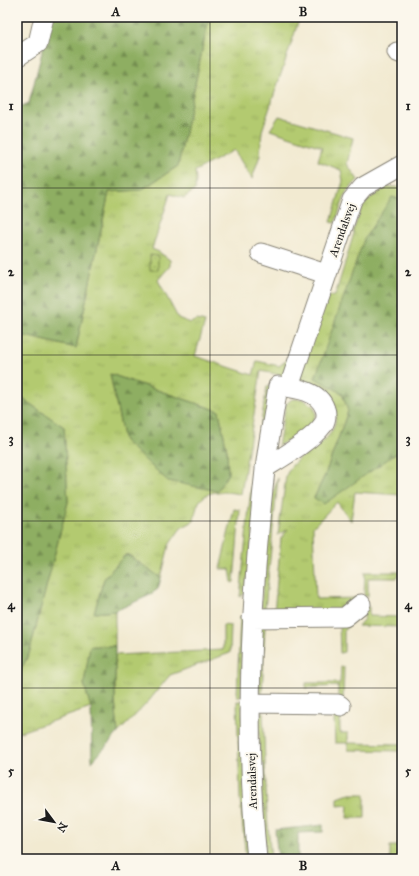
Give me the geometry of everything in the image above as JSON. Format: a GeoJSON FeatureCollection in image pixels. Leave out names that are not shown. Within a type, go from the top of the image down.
{"type":"FeatureCollection","features":[{"type":"Feature","properties":{"kind":"street"},"geometry":{"type":"LineString","coordinates":[[17,57],[38,43],[44,17]]}},
{"type":"Feature","properties":{"kind":"street","name":"Arendalsvej"},"geometry":{"type":"LineString","coordinates":[[257,859],[253,820],[250,703],[252,618],[265,468],[278,386],[288,387],[352,200],[363,187],[402,165]]}},
{"type":"Feature","properties":{"kind":"street"},"geometry":{"type":"LineString","coordinates":[[261,253],[326,274]]}},
{"type":"Feature","properties":{"kind":"street"},"geometry":{"type":"LineString","coordinates":[[265,468],[310,438],[322,427],[324,423],[326,412],[320,399],[307,392],[288,387]]}},
{"type":"Feature","properties":{"kind":"street"},"geometry":{"type":"LineString","coordinates":[[252,618],[345,617],[361,604]]}},
{"type":"Feature","properties":{"kind":"street"},"geometry":{"type":"LineString","coordinates":[[250,703],[338,704],[341,706]]}},
{"type":"Feature","properties":{"kind":"green space"},"geometry":{"type":"Polygon","coordinates":[[[51,17],[209,17],[178,166],[141,190],[109,192],[76,348],[17,334],[17,108],[29,103],[51,17]]]}},
{"type":"Feature","properties":{"kind":"green space"},"geometry":{"type":"Polygon","coordinates":[[[209,17],[300,17],[262,131],[260,155],[252,179],[234,150],[195,171],[195,190],[184,198],[170,194],[152,249],[170,260],[170,266],[158,280],[178,318],[190,323],[197,320],[205,322],[195,356],[253,375],[257,361],[279,366],[291,357],[285,376],[261,371],[241,494],[229,492],[212,493],[207,495],[199,502],[194,521],[181,528],[169,545],[161,578],[129,555],[125,555],[104,579],[94,613],[115,611],[115,646],[90,647],[84,684],[91,708],[17,733],[17,677],[29,654],[68,502],[64,427],[17,395],[17,334],[76,348],[109,192],[141,190],[178,166],[209,17]],[[110,374],[124,441],[228,474],[227,451],[219,411],[110,374]]]}},
{"type":"Feature","properties":{"kind":"green space"},"geometry":{"type":"Polygon","coordinates":[[[279,116],[353,138],[347,164],[358,180],[347,191],[335,223],[331,222],[343,181],[341,170],[318,161],[322,147],[270,130],[279,116]]]}},
{"type":"Feature","properties":{"kind":"green space"},"geometry":{"type":"Polygon","coordinates":[[[385,187],[402,188],[402,200],[392,197],[315,378],[342,393],[348,411],[325,475],[314,498],[402,451],[401,495],[355,492],[351,521],[337,502],[313,527],[316,599],[358,598],[345,610],[274,613],[281,538],[288,529],[278,535],[286,476],[291,466],[325,439],[331,432],[335,422],[334,404],[326,390],[319,386],[297,380],[326,296],[335,296],[354,233],[353,231],[363,204],[385,187]]]}},
{"type":"Feature","properties":{"kind":"green space"},"geometry":{"type":"Polygon","coordinates":[[[392,197],[402,200],[402,451],[398,452],[324,504],[314,498],[325,475],[348,411],[342,393],[315,378],[364,239],[392,197]]]}},
{"type":"Feature","properties":{"kind":"green space"},"geometry":{"type":"Polygon","coordinates":[[[150,255],[158,256],[158,270],[150,270],[150,255]]]}},
{"type":"Feature","properties":{"kind":"green space"},"geometry":{"type":"Polygon","coordinates":[[[110,374],[219,411],[227,451],[228,474],[217,491],[168,481],[124,441],[110,374]]]}},
{"type":"Feature","properties":{"kind":"green space"},"geometry":{"type":"Polygon","coordinates":[[[267,386],[272,387],[245,593],[240,597],[252,478],[267,386]]]}},
{"type":"Feature","properties":{"kind":"green space"},"geometry":{"type":"Polygon","coordinates":[[[17,395],[64,427],[68,502],[29,654],[17,677],[17,395]]]}},
{"type":"Feature","properties":{"kind":"green space"},"geometry":{"type":"Polygon","coordinates":[[[292,399],[303,399],[314,407],[316,414],[310,428],[278,446],[286,404],[292,399]]]}},
{"type":"Feature","properties":{"kind":"green space"},"geometry":{"type":"Polygon","coordinates":[[[278,478],[265,609],[261,606],[270,504],[278,478]]]}},
{"type":"Feature","properties":{"kind":"green space"},"geometry":{"type":"Polygon","coordinates":[[[234,509],[240,510],[234,582],[232,583],[230,569],[220,569],[234,509]]]}},
{"type":"Feature","properties":{"kind":"green space"},"geometry":{"type":"Polygon","coordinates":[[[125,555],[128,555],[161,578],[158,589],[148,596],[115,611],[94,613],[104,579],[125,555]]]}},
{"type":"Feature","properties":{"kind":"green space"},"geometry":{"type":"Polygon","coordinates":[[[365,572],[400,572],[397,578],[368,578],[368,596],[364,596],[365,572]]]}},
{"type":"Feature","properties":{"kind":"green space"},"geometry":{"type":"Polygon","coordinates":[[[364,607],[369,607],[369,616],[402,617],[402,627],[358,626],[364,619],[364,607]]]}},
{"type":"Feature","properties":{"kind":"green space"},"geometry":{"type":"Polygon","coordinates":[[[240,616],[243,619],[241,697],[237,697],[240,616]]]}},
{"type":"Feature","properties":{"kind":"green space"},"geometry":{"type":"Polygon","coordinates":[[[339,623],[349,625],[344,631],[344,652],[340,653],[339,623]]]}},
{"type":"Feature","properties":{"kind":"green space"},"geometry":{"type":"Polygon","coordinates":[[[265,624],[262,696],[259,692],[260,627],[265,624]]]}},
{"type":"Feature","properties":{"kind":"green space"},"geometry":{"type":"Polygon","coordinates":[[[223,625],[231,626],[230,653],[170,675],[148,702],[118,733],[115,700],[115,655],[223,650],[223,625]]]}},
{"type":"Feature","properties":{"kind":"green space"},"geometry":{"type":"Polygon","coordinates":[[[90,646],[115,646],[115,700],[118,733],[92,762],[91,708],[84,684],[90,646]]]}},
{"type":"Feature","properties":{"kind":"green space"},"geometry":{"type":"Polygon","coordinates":[[[341,667],[344,667],[343,699],[338,695],[338,686],[306,688],[306,683],[340,683],[341,667]]]}},
{"type":"Feature","properties":{"kind":"green space"},"geometry":{"type":"Polygon","coordinates":[[[237,701],[242,701],[249,859],[246,859],[240,798],[237,701]]]}},
{"type":"Feature","properties":{"kind":"green space"},"geometry":{"type":"Polygon","coordinates":[[[263,710],[267,814],[271,859],[266,859],[260,767],[259,716],[263,710]]]}},
{"type":"Feature","properties":{"kind":"green space"},"geometry":{"type":"Polygon","coordinates":[[[338,713],[343,716],[340,721],[340,733],[348,733],[348,743],[335,743],[334,718],[338,713]]]}},
{"type":"Feature","properties":{"kind":"green space"},"geometry":{"type":"Polygon","coordinates":[[[348,743],[402,744],[402,751],[348,750],[348,743]]]}},
{"type":"Feature","properties":{"kind":"green space"},"geometry":{"type":"Polygon","coordinates":[[[349,794],[365,794],[365,818],[347,818],[348,805],[338,806],[338,798],[349,794]]]}},
{"type":"Feature","properties":{"kind":"green space"},"geometry":{"type":"Polygon","coordinates":[[[323,825],[323,832],[298,833],[298,859],[278,859],[275,830],[323,825]]]}},
{"type":"Feature","properties":{"kind":"green space"},"geometry":{"type":"Polygon","coordinates":[[[390,846],[402,846],[402,859],[390,859],[390,846]]]}}]}
